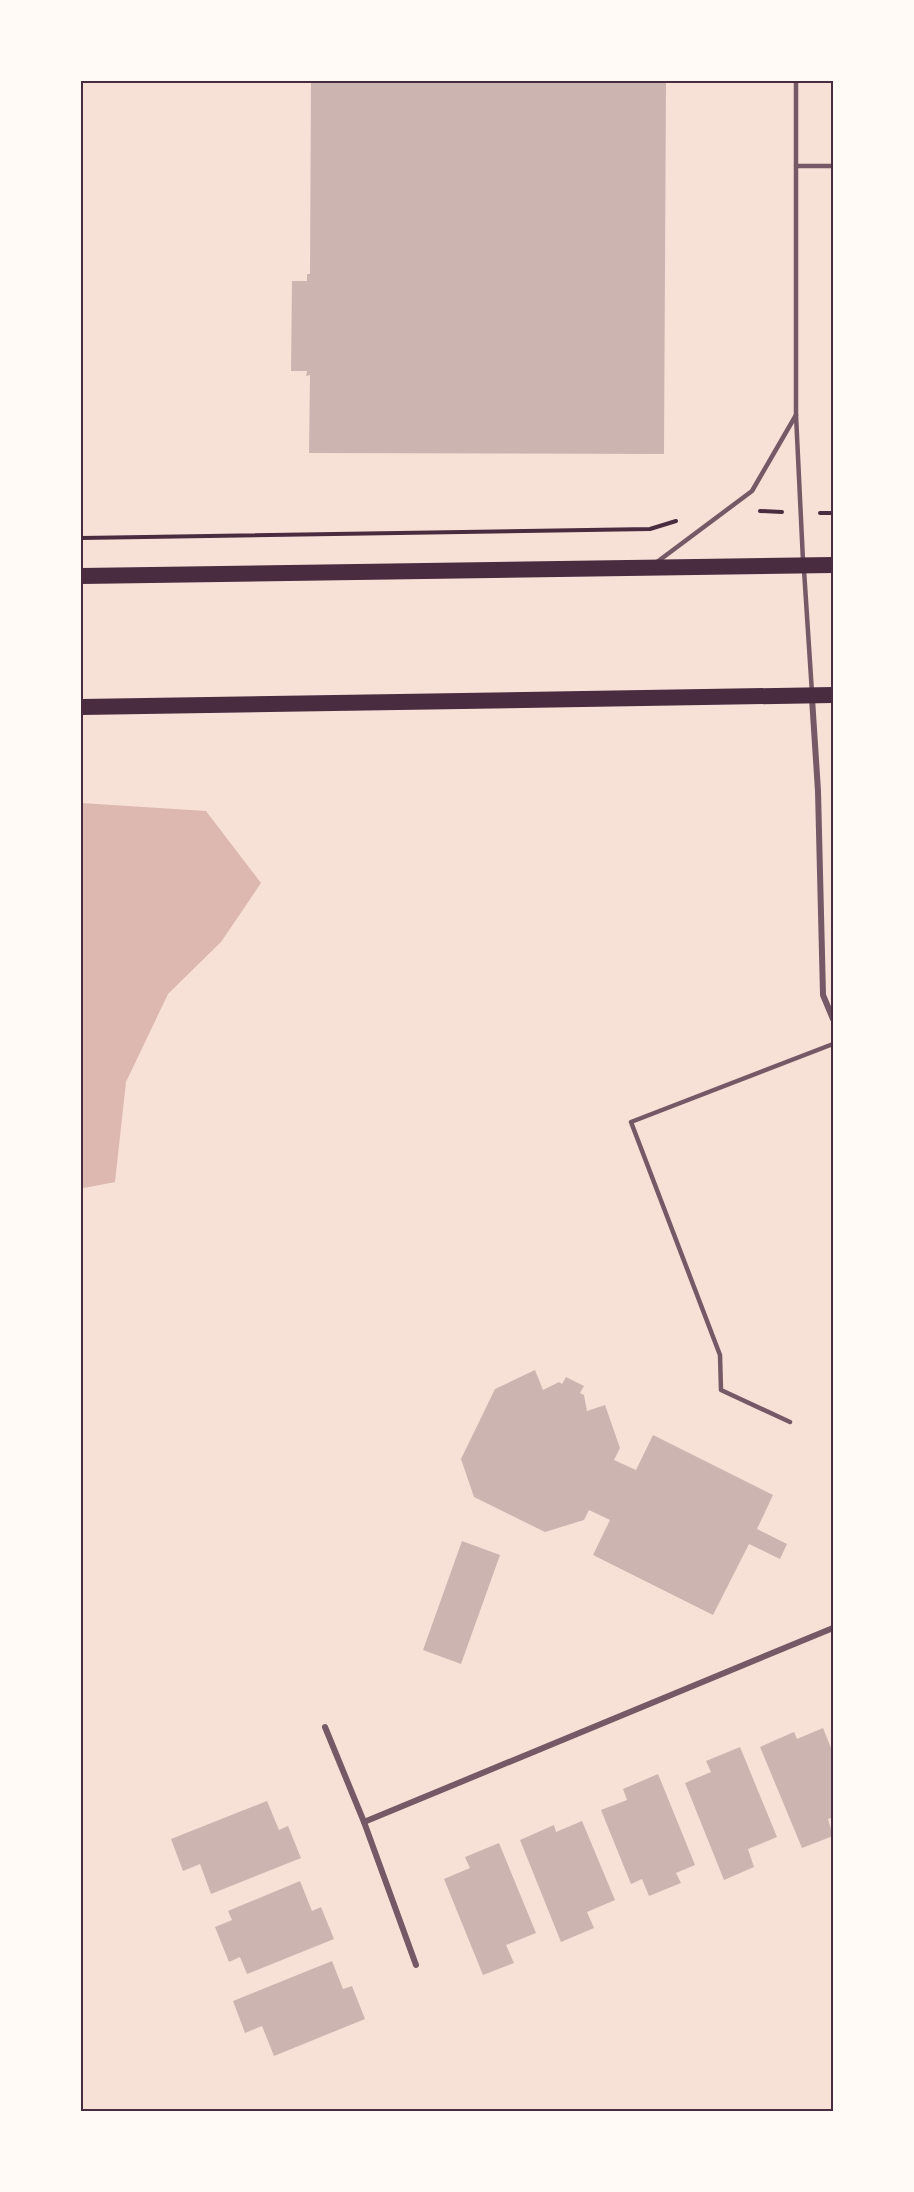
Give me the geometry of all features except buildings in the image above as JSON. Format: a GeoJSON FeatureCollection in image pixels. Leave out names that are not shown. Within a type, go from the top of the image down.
{"type":"FeatureCollection","features":[{"type":"Feature","properties":{"kind":"highway"},"geometry":{"type":"LineString","coordinates":[[81,576],[833,565]]}},
{"type":"Feature","properties":{"kind":"highway"},"geometry":{"type":"LineString","coordinates":[[81,707],[833,695]]}},
{"type":"Feature","properties":{"kind":"street"},"geometry":{"type":"LineString","coordinates":[[812,695],[819,791],[823,995],[833,1019]]}},
{"type":"Feature","properties":{"kind":"street"},"geometry":{"type":"LineString","coordinates":[[364,1822],[833,1628]]}},
{"type":"Feature","properties":{"kind":"street"},"geometry":{"type":"LineString","coordinates":[[325,1727],[364,1822],[416,1965]]}},
{"type":"Feature","properties":{"kind":"lane"},"geometry":{"type":"LineString","coordinates":[[796,81],[796,415],[812,695]]}},
{"type":"Feature","properties":{"kind":"lane"},"geometry":{"type":"LineString","coordinates":[[796,166],[833,166]]}},
{"type":"Feature","properties":{"kind":"lane"},"geometry":{"type":"LineString","coordinates":[[651,567],[752,491],[796,415]]}},
{"type":"Feature","properties":{"kind":"lane"},"geometry":{"type":"LineString","coordinates":[[790,1422],[721,1390],[720,1355],[631,1122],[833,1044]]}},
{"type":"Feature","properties":{"kind":"path"},"geometry":{"type":"LineString","coordinates":[[726,511],[833,513]]}},
{"type":"Feature","properties":{"kind":"path"},"geometry":{"type":"LineString","coordinates":[[81,538],[650,529],[684,518]]}},
{"type":"Feature","properties":{"kind":"shaded area"},"geometry":{"type":"Polygon","coordinates":[[[81,803],[206,811],[261,883],[221,942],[168,994],[126,1082],[115,1182],[84,1188],[81,1185],[81,803]]]}}]}
